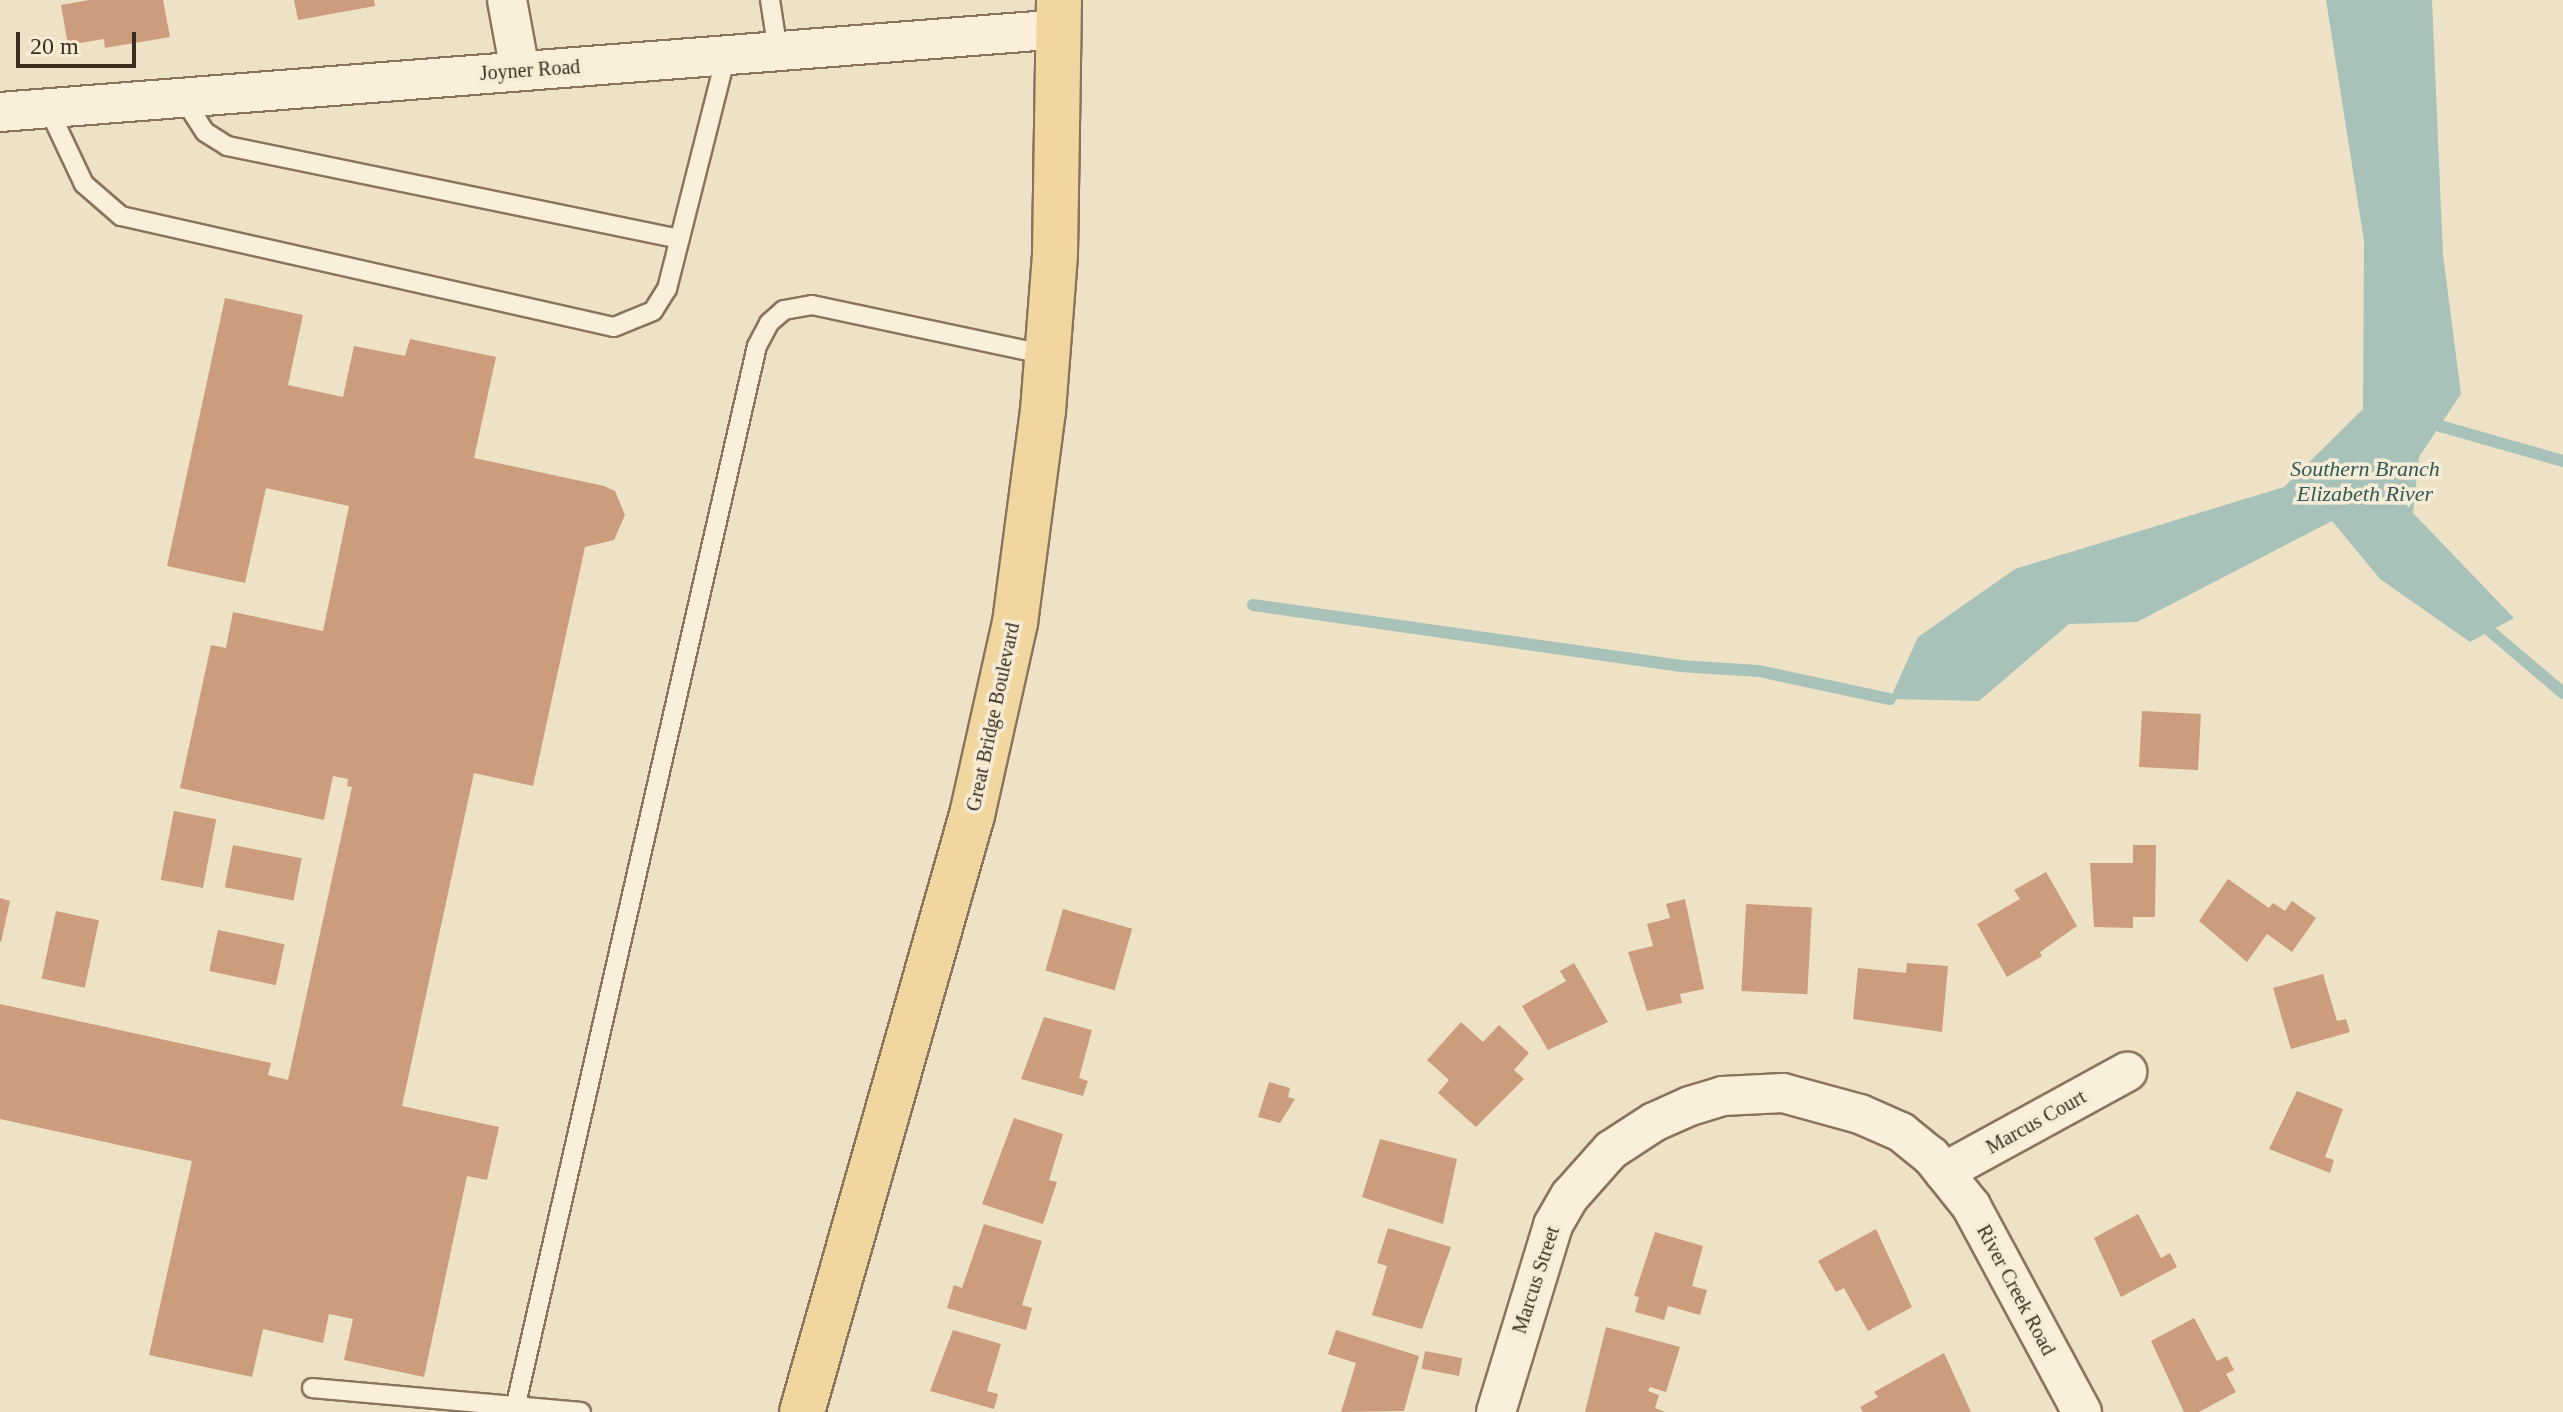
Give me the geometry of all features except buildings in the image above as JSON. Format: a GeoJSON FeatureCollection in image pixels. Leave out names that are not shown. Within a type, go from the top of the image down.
{"type":"FeatureCollection","features":[{"type":"Feature","properties":{"kind":"main road","name":"Great Bridge Boulevard"},"geometry":{"type":"LineString","coordinates":[[802,1412],[972,815],[1028,546],[1047,355],[1060,14]]}},
{"type":"Feature","properties":{"kind":"street"},"geometry":{"type":"LineString","coordinates":[[507,0],[520,71]]}},
{"type":"Feature","properties":{"kind":"street","name":"Joyner Road"},"geometry":{"type":"LineString","coordinates":[[0,112],[778,51],[1060,14]]}},
{"type":"Feature","properties":{"kind":"street","name":"Marcus Court"},"geometry":{"type":"LineString","coordinates":[[1944,1172],[2127,1072]]}},
{"type":"Feature","properties":{"kind":"street","name":"Marcus Street"},"geometry":{"type":"LineString","coordinates":[[1496,1412],[1553,1225],[1570,1196],[1611,1150],[1654,1122],[1723,1096],[1783,1093],[1860,1114],[1901,1132],[1944,1172]]}},
{"type":"Feature","properties":{"kind":"street","name":"River Creek Road"},"geometry":{"type":"LineString","coordinates":[[1944,1172],[1971,1206],[2082,1412]]}},
{"type":"Feature","properties":{"kind":"lane"},"geometry":{"type":"LineString","coordinates":[[770,0],[778,51]]}},
{"type":"Feature","properties":{"kind":"lane"},"geometry":{"type":"LineString","coordinates":[[48,108],[84,184],[121,216],[614,327],[653,311],[667,289],[726,55]]}},
{"type":"Feature","properties":{"kind":"lane"},"geometry":{"type":"LineString","coordinates":[[183,98],[205,132],[227,146],[680,239]]}},
{"type":"Feature","properties":{"kind":"lane"},"geometry":{"type":"LineString","coordinates":[[516,1404],[757,346],[769,323],[784,310],[812,305],[1047,355]]}},
{"type":"Feature","properties":{"kind":"lane"},"geometry":{"type":"LineString","coordinates":[[312,1388],[581,1412]]}},
{"type":"Feature","properties":{"kind":"water","name":"Southern Branch Elizabeth River"},"geometry":{"type":"Polygon","coordinates":[[[2326,0],[2432,0],[2443,255],[2461,394],[2419,457],[2413,513],[2514,618],[2470,642],[2380,579],[2332,521],[2137,622],[2069,624],[1979,701],[1890,699],[1918,637],[2015,569],[2284,487],[2363,409],[2364,241],[2326,0]]]}},
{"type":"Feature","properties":{"kind":"waterway"},"geometry":{"type":"LineString","coordinates":[[2440,426],[2563,461]]}},
{"type":"Feature","properties":{"kind":"waterway"},"geometry":{"type":"LineString","coordinates":[[1253,605],[1680,666],[1759,671],[1890,699]]}},
{"type":"Feature","properties":{"kind":"waterway"},"geometry":{"type":"LineString","coordinates":[[2490,631],[2563,693]]}}]}
